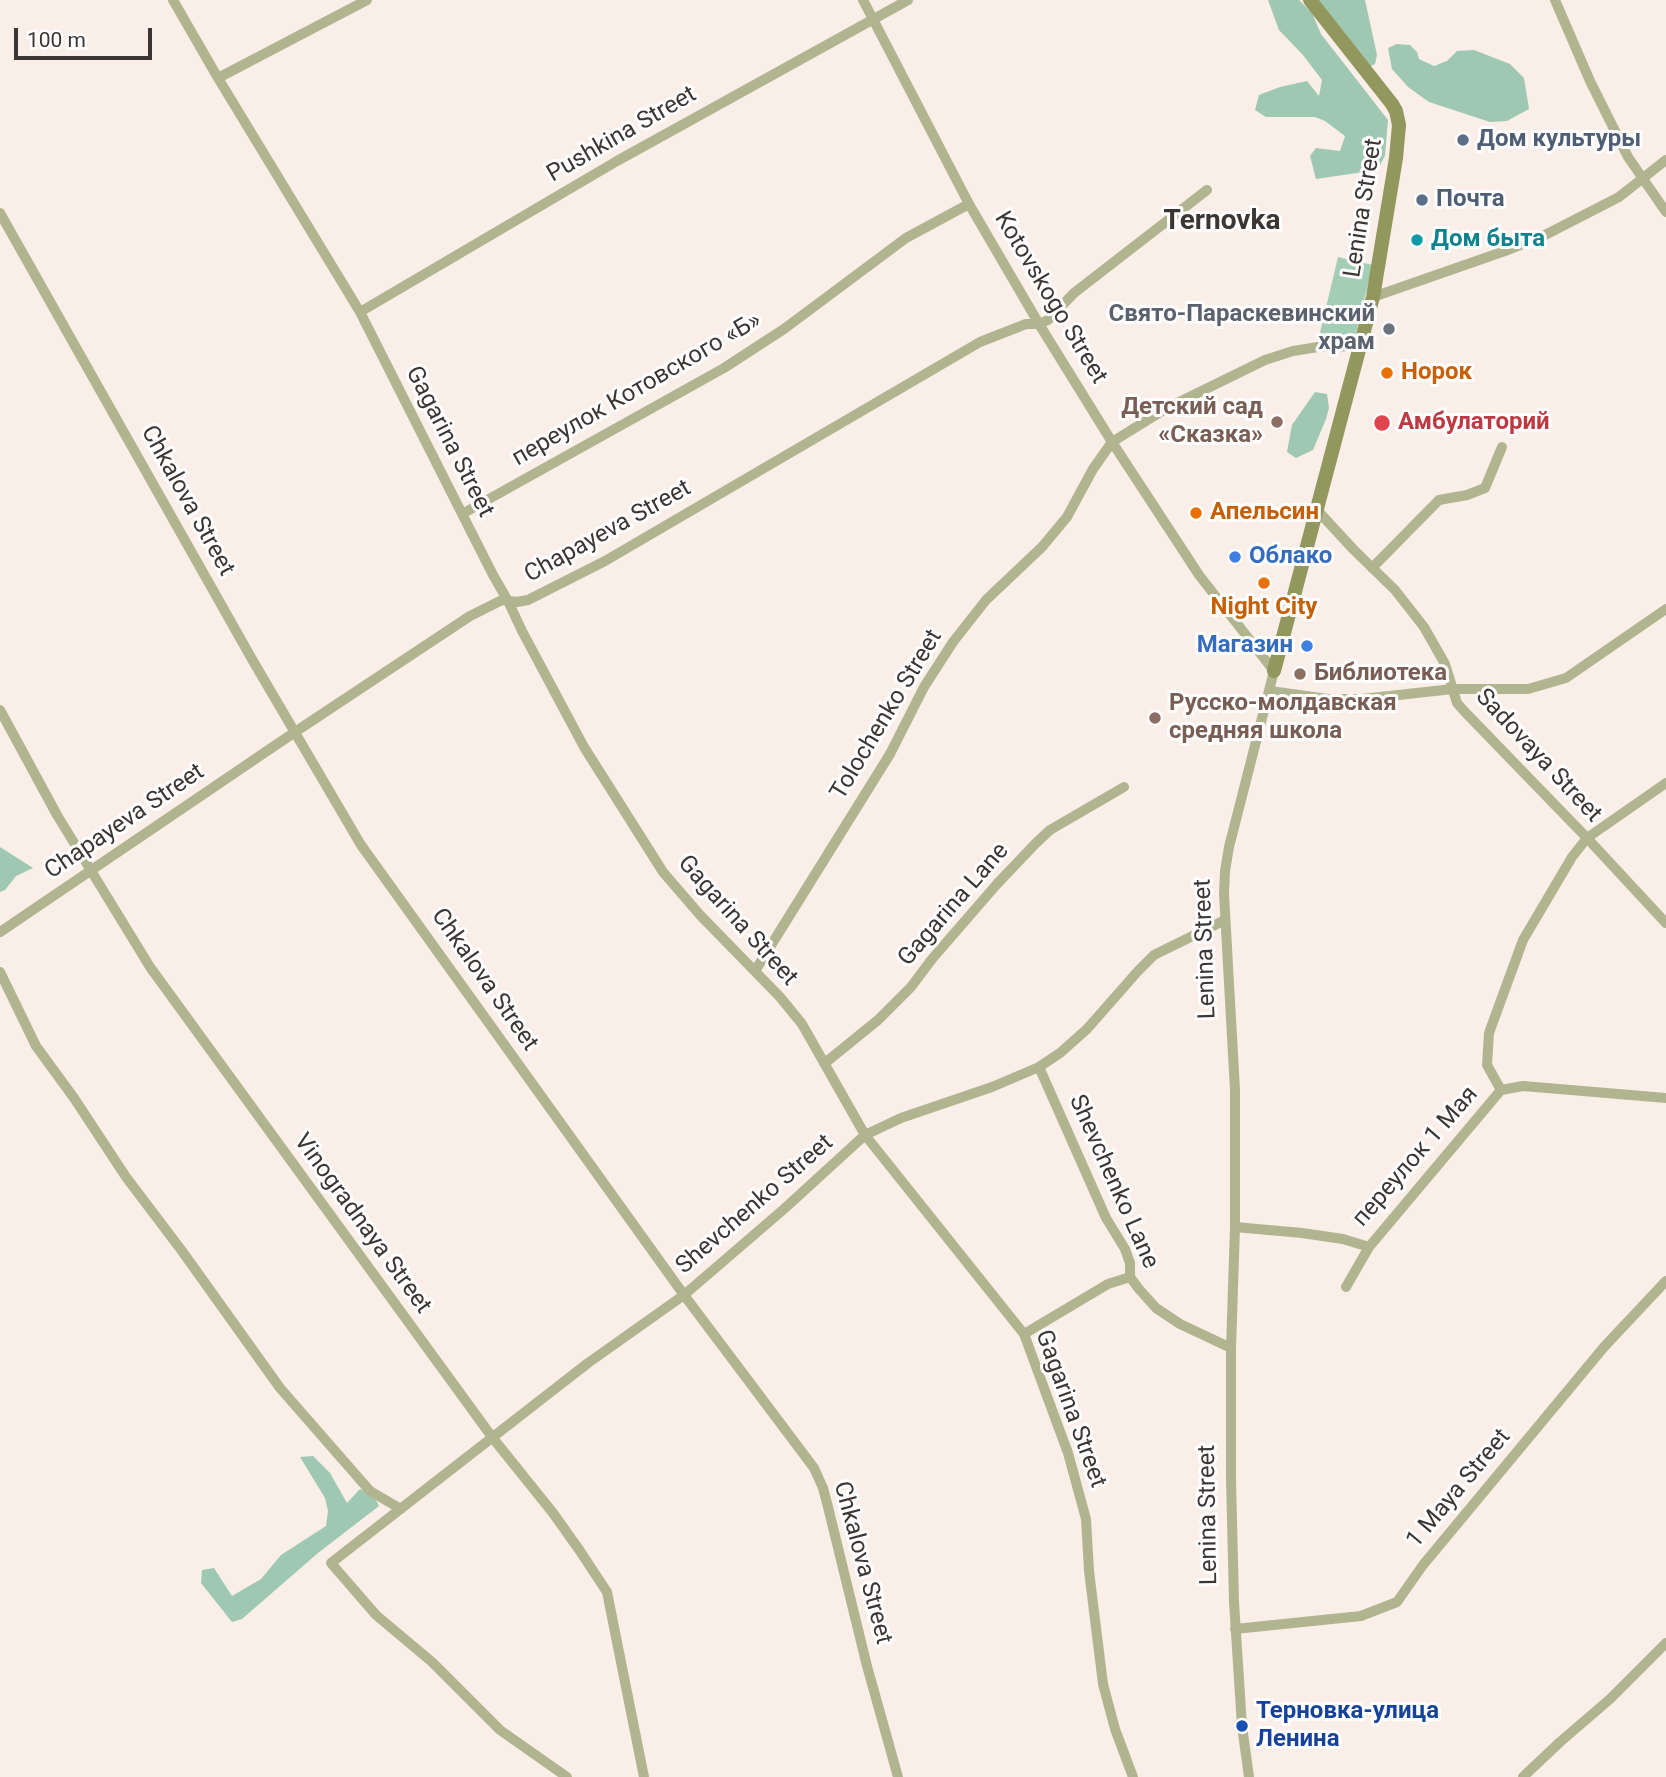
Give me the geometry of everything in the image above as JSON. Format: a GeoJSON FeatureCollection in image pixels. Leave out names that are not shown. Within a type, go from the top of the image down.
{"type":"FeatureCollection","features":[{"type":"Feature","properties":{"kind":"street","name":"Gagarina Street"},"geometry":{"type":"LineString","coordinates":[[173,0],[360,312],[493,575],[584,747],[663,873],[802,1024],[865,1135],[1024,1334],[1068,1453],[1086,1519],[1089,1571],[1103,1684],[1115,1729],[1133,1777]]}},
{"type":"Feature","properties":{"kind":"street"},"geometry":{"type":"LineString","coordinates":[[218,78],[367,0]]}},
{"type":"Feature","properties":{"kind":"street","name":"Kotovskogo Street"},"geometry":{"type":"LineString","coordinates":[[863,0],[969,204],[1112,442],[1199,575],[1274,671]]}},
{"type":"Feature","properties":{"kind":"street","name":"Pushkina Street"},"geometry":{"type":"LineString","coordinates":[[360,312],[617,161],[908,0]]}},
{"type":"Feature","properties":{"kind":"street","name":"Lenina Street"},"geometry":{"type":"LineString","coordinates":[[1249,1777],[1242,1726],[1235,1629],[1231,1479],[1235,1090],[1225,920],[1225,871],[1274,671],[1373,297],[1399,125],[1392,104],[1310,0]]}},
{"type":"Feature","properties":{"kind":"street"},"geometry":{"type":"LineString","coordinates":[[1555,0],[1590,81],[1628,157],[1666,212]]}},
{"type":"Feature","properties":{"kind":"street"},"geometry":{"type":"LineString","coordinates":[[1373,297],[1545,235],[1619,197],[1666,160]]}},
{"type":"Feature","properties":{"kind":"street"},"geometry":{"type":"LineString","coordinates":[[1040,324],[1048,320],[1074,293],[1207,191]]}},
{"type":"Feature","properties":{"kind":"street","name":"переулок Котовского «Б»"},"geometry":{"type":"LineString","coordinates":[[463,514],[724,368],[784,329],[906,238],[969,204]]}},
{"type":"Feature","properties":{"kind":"street","name":"Chkalova Street"},"geometry":{"type":"LineString","coordinates":[[0,213],[361,845],[684,1295],[814,1468],[823,1488],[867,1666],[898,1777]]}},
{"type":"Feature","properties":{"kind":"street","name":"Chapayeva Street"},"geometry":{"type":"LineString","coordinates":[[0,932],[470,616],[502,600],[528,600],[605,561],[980,342],[1026,324],[1040,324]]}},
{"type":"Feature","properties":{"kind":"street","name":"Tolochenko Street"},"geometry":{"type":"LineString","coordinates":[[755,971],[890,754],[924,687],[953,642],[986,600],[1042,547],[1067,517],[1093,469],[1112,442],[1167,408],[1265,359],[1318,347],[1360,346]]}},
{"type":"Feature","properties":{"kind":"street"},"geometry":{"type":"LineString","coordinates":[[1372,568],[1439,500],[1467,495],[1485,488],[1502,447]]}},
{"type":"Feature","properties":{"kind":"street","name":"Sadovaya Street"},"geometry":{"type":"LineString","coordinates":[[1317,510],[1395,590],[1424,626],[1445,664],[1457,702],[1464,711],[1666,923]]}},
{"type":"Feature","properties":{"kind":"street"},"geometry":{"type":"LineString","coordinates":[[1270,691],[1328,699],[1362,699],[1453,689],[1528,688],[1566,678],[1666,609]]}},
{"type":"Feature","properties":{"kind":"street","name":"Vinogradnaya Street"},"geometry":{"type":"LineString","coordinates":[[0,710],[57,815],[156,976],[492,1437],[553,1513],[607,1592],[644,1777]]}},
{"type":"Feature","properties":{"kind":"street"},"geometry":{"type":"LineString","coordinates":[[1587,838],[1666,783]]}},
{"type":"Feature","properties":{"kind":"street","name":"Gagarina Lane"},"geometry":{"type":"LineString","coordinates":[[825,1063],[878,1020],[911,987],[932,959],[1035,843],[1050,830],[1124,787]]}},
{"type":"Feature","properties":{"kind":"street","name":"переулок 1 Мая"},"geometry":{"type":"LineString","coordinates":[[1501,1090],[1486,1065],[1489,1033],[1523,940],[1587,838]]}},
{"type":"Feature","properties":{"kind":"street","name":"Shevchenko Street"},"geometry":{"type":"LineString","coordinates":[[567,1777],[500,1730],[432,1662],[376,1615],[331,1563],[588,1363],[684,1295],[785,1209],[865,1135],[901,1118],[992,1087],[1039,1067],[1087,1029],[1154,956],[1225,920]]}},
{"type":"Feature","properties":{"kind":"street"},"geometry":{"type":"LineString","coordinates":[[0,972],[36,1046],[126,1177],[280,1388],[370,1490],[401,1508]]}},
{"type":"Feature","properties":{"kind":"street","name":"Shevchenko Lane"},"geometry":{"type":"LineString","coordinates":[[1039,1067],[1106,1218],[1125,1249],[1130,1263],[1130,1277],[1156,1308],[1180,1324],[1231,1348]]}},
{"type":"Feature","properties":{"kind":"street","name":"переулок 1 Мая"},"geometry":{"type":"LineString","coordinates":[[1235,1227],[1343,1239],[1369,1247],[1501,1090],[1523,1086],[1666,1098]]}},
{"type":"Feature","properties":{"kind":"street"},"geometry":{"type":"LineString","coordinates":[[1346,1287],[1369,1247]]}},
{"type":"Feature","properties":{"kind":"street"},"geometry":{"type":"LineString","coordinates":[[1024,1334],[1108,1284],[1130,1277]]}},
{"type":"Feature","properties":{"kind":"street","name":"1 Maya Street"},"geometry":{"type":"LineString","coordinates":[[1235,1629],[1361,1616],[1397,1602],[1423,1565],[1587,1368],[1666,1282]]}},
{"type":"Feature","properties":{"kind":"street"},"geometry":{"type":"LineString","coordinates":[[1523,1777],[1610,1699],[1666,1643]]}},
{"type":"Feature","properties":{"kind":"green space"},"geometry":{"type":"Polygon","coordinates":[[[1268,0],[1299,0],[1312,13],[1321,34],[1388,120],[1385,155],[1380,166],[1370,171],[1316,179],[1310,156],[1316,148],[1340,151],[1345,136],[1315,117],[1266,117],[1255,110],[1259,95],[1307,81],[1319,96],[1322,80],[1279,30],[1268,0]]]}},
{"type":"Feature","properties":{"kind":"green space"},"geometry":{"type":"Polygon","coordinates":[[[1316,0],[1365,0],[1377,55],[1375,64],[1369,67],[1316,0]]]}},
{"type":"Feature","properties":{"kind":"green space"},"geometry":{"type":"Polygon","coordinates":[[[1397,44],[1410,45],[1417,52],[1419,59],[1434,66],[1447,61],[1457,51],[1474,50],[1510,64],[1524,78],[1529,109],[1507,121],[1490,122],[1429,102],[1408,87],[1392,69],[1388,48],[1397,44]]]}},
{"type":"Feature","properties":{"kind":"green space"},"geometry":{"type":"Polygon","coordinates":[[[1338,257],[1373,265],[1354,340],[1319,337],[1338,257]]]}},
{"type":"Feature","properties":{"kind":"green space"},"geometry":{"type":"Polygon","coordinates":[[[1315,392],[1327,394],[1329,408],[1326,419],[1313,450],[1296,458],[1287,452],[1292,425],[1315,392]]]}},
{"type":"Feature","properties":{"kind":"green space"},"geometry":{"type":"Polygon","coordinates":[[[0,847],[33,868],[16,876],[5,890],[0,892],[0,847]]]}},
{"type":"Feature","properties":{"kind":"green space"},"geometry":{"type":"Polygon","coordinates":[[[313,1456],[330,1473],[347,1503],[360,1489],[374,1496],[379,1506],[318,1553],[242,1619],[232,1622],[201,1583],[202,1570],[214,1568],[232,1596],[261,1579],[281,1555],[326,1526],[328,1511],[325,1498],[300,1457],[313,1456]]]}},
{"type":"Feature","properties":{"kind":"place","name":"Дом культуры"},"geometry":{"type":"Point","coordinates":[1463,140]}},
{"type":"Feature","properties":{"kind":"place","name":"Почта"},"geometry":{"type":"Point","coordinates":[1422,200]}},
{"type":"Feature","properties":{"kind":"place","name":"Дом быта"},"geometry":{"type":"Point","coordinates":[1417,240]}},
{"type":"Feature","properties":{"kind":"place","name":"Свято-Параскевинский храм"},"geometry":{"type":"Point","coordinates":[1389,329]}},
{"type":"Feature","properties":{"kind":"place","name":"Норок"},"geometry":{"type":"Point","coordinates":[1387,373]}},
{"type":"Feature","properties":{"kind":"place","name":"Детский сад «Сказка»"},"geometry":{"type":"Point","coordinates":[1277,422]}},
{"type":"Feature","properties":{"kind":"place","name":"Амбулаторий"},"geometry":{"type":"Point","coordinates":[1382,423]}},
{"type":"Feature","properties":{"kind":"place","name":"Апельсин"},"geometry":{"type":"Point","coordinates":[1196,513]}},
{"type":"Feature","properties":{"kind":"place","name":"Облако"},"geometry":{"type":"Point","coordinates":[1235,557]}},
{"type":"Feature","properties":{"kind":"place","name":"Night City"},"geometry":{"type":"Point","coordinates":[1264,583]}},
{"type":"Feature","properties":{"kind":"place","name":"Магазин"},"geometry":{"type":"Point","coordinates":[1307,646]}},
{"type":"Feature","properties":{"kind":"place","name":"Библиотека"},"geometry":{"type":"Point","coordinates":[1300,674]}},
{"type":"Feature","properties":{"kind":"place","name":"Русско-молдавская средняя школа"},"geometry":{"type":"Point","coordinates":[1155,718]}},
{"type":"Feature","properties":{"kind":"place","name":"Терновка-улица Ленина"},"geometry":{"type":"Point","coordinates":[1242,1726]}},
{"type":"Feature","properties":{"kind":"district","name":"Ternovka"},"geometry":{"type":"Point","coordinates":[1222,222]}}]}
